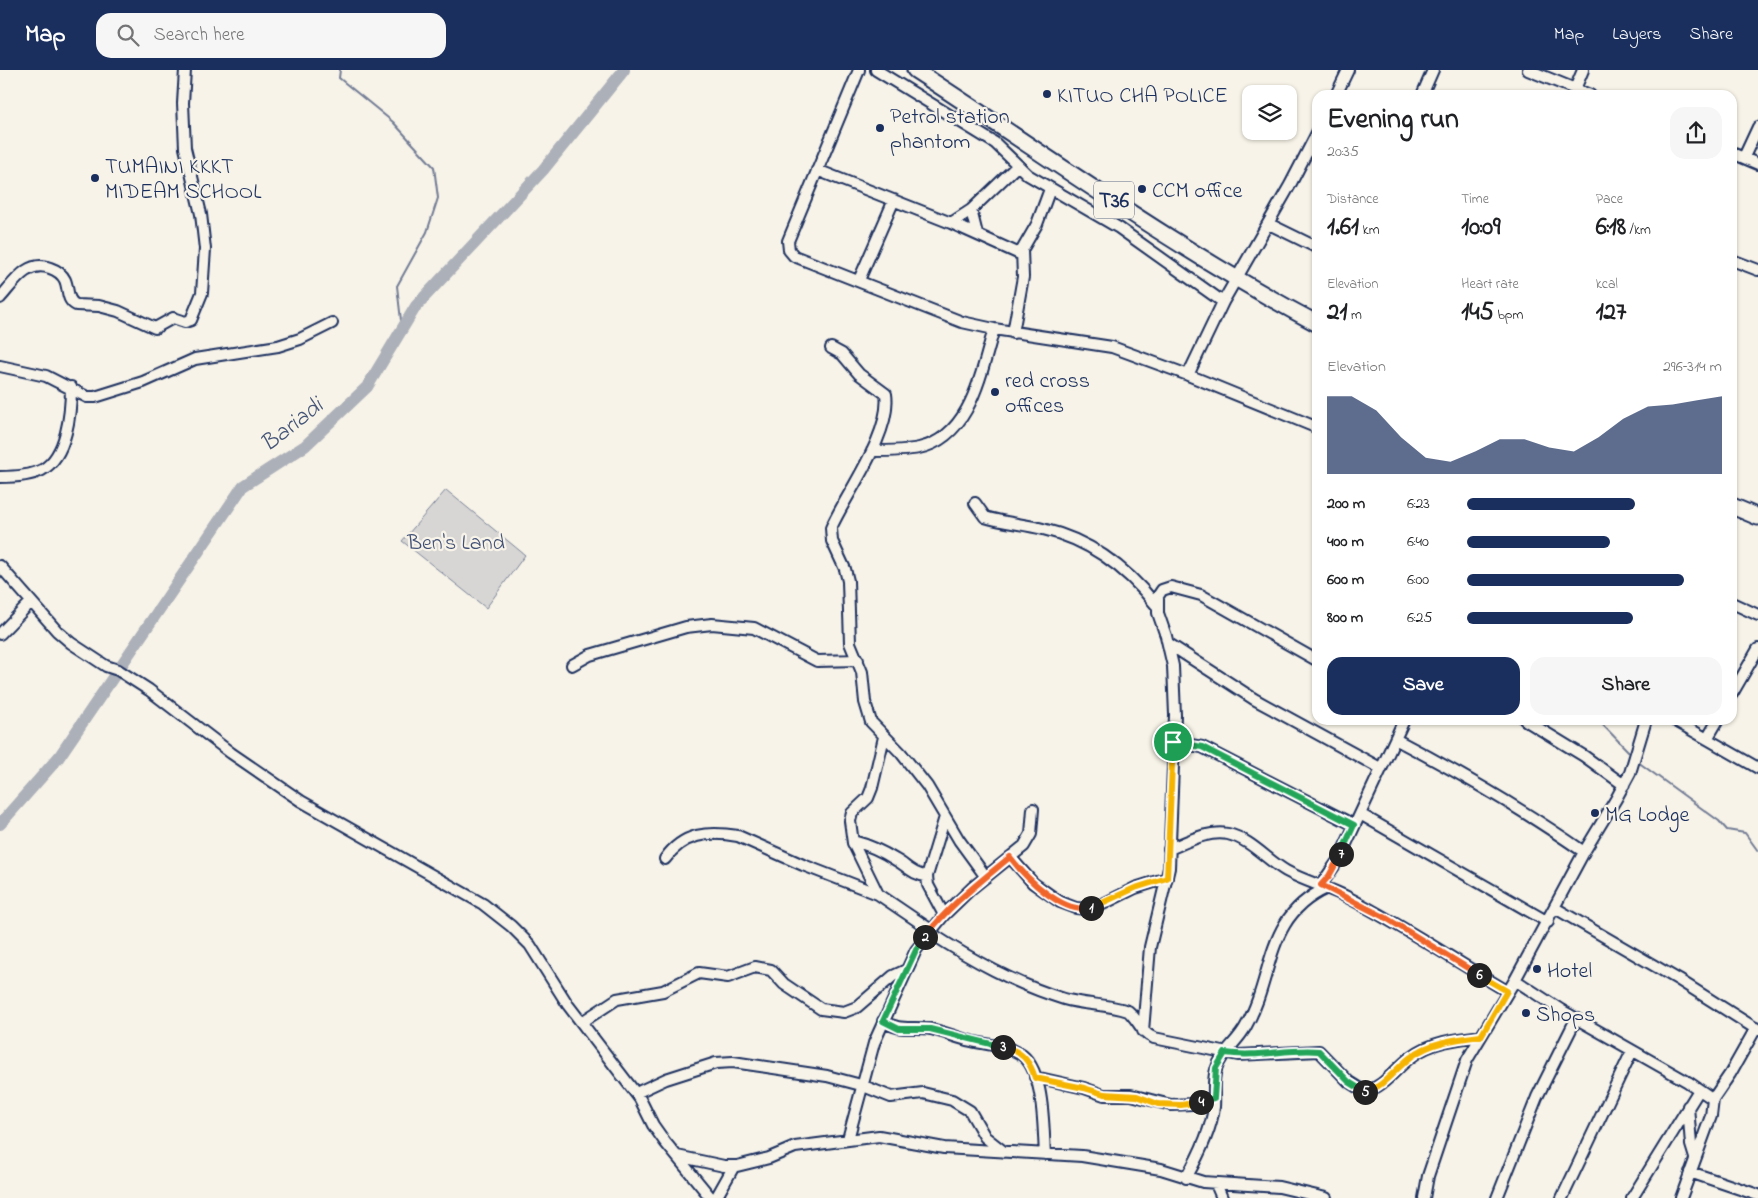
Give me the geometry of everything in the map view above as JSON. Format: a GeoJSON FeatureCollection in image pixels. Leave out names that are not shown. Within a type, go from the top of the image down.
{"type":"FeatureCollection","features":[{"type":"Feature","properties":{"kind":"highway","name":"T36"},"geometry":{"type":"LineString","coordinates":[[916,70],[1178,242],[1312,321]]}},
{"type":"Feature","properties":{"kind":"highway"},"geometry":{"type":"LineString","coordinates":[[1737,508],[1758,517]]}},
{"type":"Feature","properties":{"kind":"street"},"geometry":{"type":"LineString","coordinates":[[0,298],[20,275],[32,267],[45,266],[60,273],[65,279],[69,297],[76,304],[99,306],[118,311],[155,328],[173,318],[185,322],[191,320],[202,293],[205,249],[200,214],[185,148],[183,103],[186,70]]}},
{"type":"Feature","properties":{"kind":"street"},"geometry":{"type":"LineString","coordinates":[[859,70],[788,241],[789,250],[794,256],[962,322],[994,330],[1099,344],[1188,375],[1312,426]]}},
{"type":"Feature","properties":{"kind":"street"},"geometry":{"type":"LineString","coordinates":[[876,70],[995,143],[1017,166],[1050,189],[1126,232],[1223,302]]}},
{"type":"Feature","properties":{"kind":"street"},"geometry":{"type":"LineString","coordinates":[[1338,90],[1348,70]]}},
{"type":"Feature","properties":{"kind":"street"},"geometry":{"type":"LineString","coordinates":[[1424,90],[1433,70]]}},
{"type":"Feature","properties":{"kind":"street"},"geometry":{"type":"LineString","coordinates":[[1528,70],[1575,89],[1583,70]]}},
{"type":"Feature","properties":{"kind":"street"},"geometry":{"type":"LineString","coordinates":[[1744,157],[1758,127]]}},
{"type":"Feature","properties":{"kind":"street"},"geometry":{"type":"LineString","coordinates":[[1188,375],[1223,302],[1269,224],[1312,143]]}},
{"type":"Feature","properties":{"kind":"street"},"geometry":{"type":"LineString","coordinates":[[1737,155],[1758,164]]}},
{"type":"Feature","properties":{"kind":"street"},"geometry":{"type":"LineString","coordinates":[[951,223],[971,210],[1017,166]]}},
{"type":"Feature","properties":{"kind":"street"},"geometry":{"type":"LineString","coordinates":[[817,170],[951,223],[1022,255]]}},
{"type":"Feature","properties":{"kind":"street"},"geometry":{"type":"LineString","coordinates":[[1013,332],[1023,277],[1022,255],[1044,208],[1050,189]]}},
{"type":"Feature","properties":{"kind":"street"},"geometry":{"type":"LineString","coordinates":[[859,280],[894,200]]}},
{"type":"Feature","properties":{"kind":"street"},"geometry":{"type":"LineString","coordinates":[[971,210],[977,234]]}},
{"type":"Feature","properties":{"kind":"street"},"geometry":{"type":"LineString","coordinates":[[1269,224],[1312,245]]}},
{"type":"Feature","properties":{"kind":"street"},"geometry":{"type":"LineString","coordinates":[[1737,262],[1758,270]]}},
{"type":"Feature","properties":{"kind":"street"},"geometry":{"type":"LineString","coordinates":[[0,366],[46,376],[71,387],[87,397],[115,392],[195,359],[278,346],[300,339],[332,323]]}},
{"type":"Feature","properties":{"kind":"street"},"geometry":{"type":"LineString","coordinates":[[872,451],[919,448],[951,432],[975,392],[994,330]]}},
{"type":"Feature","properties":{"kind":"street"},"geometry":{"type":"LineString","coordinates":[[830,348],[842,354],[858,374],[886,394],[886,414],[872,451],[831,528],[832,541],[847,575],[850,637],[862,672],[867,711],[871,722],[901,754],[927,786],[959,840],[986,877]]}},
{"type":"Feature","properties":{"kind":"street"},"geometry":{"type":"LineString","coordinates":[[0,477],[26,475],[42,470],[52,463],[64,436],[71,400],[71,387]]}},
{"type":"Feature","properties":{"kind":"street"},"geometry":{"type":"LineString","coordinates":[[975,503],[986,517],[1062,534],[1098,552],[1126,571],[1156,605],[1169,644],[1175,686],[1169,849],[1167,878],[1150,947],[1143,1031]]}},
{"type":"Feature","properties":{"kind":"street"},"geometry":{"type":"LineString","coordinates":[[0,566],[31,602],[71,643],[106,666],[118,670],[150,690],[285,791],[483,904],[511,926],[530,945],[582,1022],[636,1093],[653,1125],[711,1198]]}},
{"type":"Feature","properties":{"kind":"street"},"geometry":{"type":"LineString","coordinates":[[1156,605],[1158,596],[1166,587],[1193,592],[1312,658]]}},
{"type":"Feature","properties":{"kind":"street"},"geometry":{"type":"LineString","coordinates":[[0,634],[31,602]]}},
{"type":"Feature","properties":{"kind":"street"},"geometry":{"type":"LineString","coordinates":[[1737,605],[1758,615]]}},
{"type":"Feature","properties":{"kind":"street"},"geometry":{"type":"LineString","coordinates":[[572,665],[590,655],[686,627],[712,624],[754,628],[817,661],[858,660]]}},
{"type":"Feature","properties":{"kind":"street"},"geometry":{"type":"LineString","coordinates":[[1169,644],[1254,699],[1380,768]]}},
{"type":"Feature","properties":{"kind":"street"},"geometry":{"type":"LineString","coordinates":[[1737,685],[1758,649]]}},
{"type":"Feature","properties":{"kind":"street"},"geometry":{"type":"LineString","coordinates":[[1186,1178],[1196,1160],[1209,1126],[1214,1098],[1215,1072],[1225,1053],[1249,1021],[1276,938],[1285,922],[1305,900],[1324,886],[1402,725]]}},
{"type":"Feature","properties":{"kind":"street"},"geometry":{"type":"LineString","coordinates":[[1533,725],[1584,756],[1624,785]]}},
{"type":"Feature","properties":{"kind":"street"},"geometry":{"type":"LineString","coordinates":[[1424,1198],[1428,1176],[1452,1101],[1468,1060],[1548,922],[1584,852],[1624,785],[1630,773],[1645,725]]}},
{"type":"Feature","properties":{"kind":"street"},"geometry":{"type":"LineString","coordinates":[[1683,725],[1757,766]]}},
{"type":"Feature","properties":{"kind":"street"},"geometry":{"type":"LineString","coordinates":[[1707,739],[1715,725]]}},
{"type":"Feature","properties":{"kind":"street"},"geometry":{"type":"LineString","coordinates":[[878,894],[853,841],[850,821],[852,813],[868,798],[884,737]]}},
{"type":"Feature","properties":{"kind":"street"},"geometry":{"type":"LineString","coordinates":[[1395,739],[1443,764],[1514,806],[1584,852]]}},
{"type":"Feature","properties":{"kind":"street"},"geometry":{"type":"LineString","coordinates":[[1173,742],[1202,747],[1354,825]]}},
{"type":"Feature","properties":{"kind":"street"},"geometry":{"type":"LineString","coordinates":[[848,1139],[861,1085],[883,1021],[916,950],[944,914],[1024,846],[1032,834],[1033,809]]}},
{"type":"Feature","properties":{"kind":"street"},"geometry":{"type":"LineString","coordinates":[[1360,814],[1548,922]]}},
{"type":"Feature","properties":{"kind":"street"},"geometry":{"type":"LineString","coordinates":[[944,914],[928,884],[927,876],[945,817]]}},
{"type":"Feature","properties":{"kind":"street"},"geometry":{"type":"LineString","coordinates":[[664,859],[672,848],[687,838],[727,834],[738,836],[802,865],[878,894],[984,966],[1024,986],[1066,999],[1128,1011],[1135,1016],[1143,1031],[1154,1038],[1225,1053],[1255,1056],[1304,1050],[1319,1051],[1349,1082],[1365,1092],[1376,1089],[1422,1050],[1458,1039],[1481,1036]]}},
{"type":"Feature","properties":{"kind":"street"},"geometry":{"type":"LineString","coordinates":[[1169,849],[1194,838],[1227,834],[1241,840],[1284,870],[1324,886],[1386,918],[1507,991]]}},
{"type":"Feature","properties":{"kind":"street"},"geometry":{"type":"LineString","coordinates":[[853,841],[877,848],[899,861],[912,872],[927,876]]}},
{"type":"Feature","properties":{"kind":"street"},"geometry":{"type":"LineString","coordinates":[[1010,857],[1033,883],[1060,902],[1076,908],[1086,909],[1099,906],[1135,888],[1167,878]]}},
{"type":"Feature","properties":{"kind":"street"},"geometry":{"type":"LineString","coordinates":[[1555,908],[1679,980],[1757,1029],[1713,1099],[1711,1116],[1681,1198]]}},
{"type":"Feature","properties":{"kind":"street"},"geometry":{"type":"LineString","coordinates":[[582,1022],[617,999],[663,991],[700,974],[728,977],[755,967],[771,970],[784,984],[821,1009],[844,1012],[858,1006],[893,976],[906,970]]}},
{"type":"Feature","properties":{"kind":"street"},"geometry":{"type":"LineString","coordinates":[[1515,980],[1576,1019],[1713,1099]]}},
{"type":"Feature","properties":{"kind":"street"},"geometry":{"type":"LineString","coordinates":[[1497,1198],[1538,1097],[1576,1019]]}},
{"type":"Feature","properties":{"kind":"street"},"geometry":{"type":"LineString","coordinates":[[883,1021],[899,1029],[930,1029],[964,1039],[1007,1048],[1026,1059],[1035,1078],[1042,1107],[1045,1154]]}},
{"type":"Feature","properties":{"kind":"street"},"geometry":{"type":"LineString","coordinates":[[1562,1198],[1632,1051]]}},
{"type":"Feature","properties":{"kind":"street"},"geometry":{"type":"LineString","coordinates":[[636,1093],[716,1063],[733,1062],[827,1076],[861,1085],[891,1096],[923,1093],[961,1104],[970,1112],[992,1144],[1004,1153]]}},
{"type":"Feature","properties":{"kind":"street"},"geometry":{"type":"LineString","coordinates":[[1035,1078],[1104,1094],[1137,1096],[1158,1104],[1192,1104],[1214,1098]]}},
{"type":"Feature","properties":{"kind":"street"},"geometry":{"type":"LineString","coordinates":[[1632,1198],[1699,1090]]}},
{"type":"Feature","properties":{"kind":"street"},"geometry":{"type":"LineString","coordinates":[[1688,1106],[1691,1145],[1695,1158]]}},
{"type":"Feature","properties":{"kind":"street"},"geometry":{"type":"LineString","coordinates":[[677,1156],[734,1166],[769,1158],[796,1147],[879,1136],[944,1148],[1004,1153],[1082,1156],[1145,1166],[1186,1178],[1216,1184],[1279,1187],[1326,1198]]}},
{"type":"Feature","properties":{"kind":"street"},"geometry":{"type":"LineString","coordinates":[[716,1198],[734,1166]]}},
{"type":"Feature","properties":{"kind":"street"},"geometry":{"type":"LineString","coordinates":[[1690,1172],[1758,1195]]}},
{"type":"Feature","properties":{"kind":"street"},"geometry":{"type":"LineString","coordinates":[[1216,1184],[1222,1198]]}},
{"type":"Feature","properties":{"kind":"green space","name":"Ben's Land"},"geometry":{"type":"Polygon","coordinates":[[[446,490],[525,555],[486,608],[402,541],[446,490]]]}},
{"type":"Feature","properties":{"kind":"waterway"},"geometry":{"type":"LineString","coordinates":[[340,70],[339,78],[393,122],[434,167],[438,198],[427,232],[397,286],[402,329]]}},
{"type":"Feature","properties":{"kind":"waterway","name":"Bariadi"},"geometry":{"type":"LineString","coordinates":[[0,824],[59,757],[243,486],[305,446],[367,387],[416,306],[543,170],[624,70]]}},
{"type":"Feature","properties":{"kind":"waterway"},"geometry":{"type":"LineString","coordinates":[[1603,725],[1632,755]]}},
{"type":"Feature","properties":{"kind":"waterway"},"geometry":{"type":"LineString","coordinates":[[1638,762],[1719,821],[1727,830],[1745,833],[1758,851]]}},
{"type":"Feature","properties":{"kind":"place","name":"KITUO CHA POLICE"},"geometry":{"type":"Point","coordinates":[1047,94]}},
{"type":"Feature","properties":{"kind":"place","name":"Petrol station phantom"},"geometry":{"type":"Point","coordinates":[880,128]}},
{"type":"Feature","properties":{"kind":"place","name":"TUMAINI KKKT MIDEAM SCHOOL"},"geometry":{"type":"Point","coordinates":[95,178]}},
{"type":"Feature","properties":{"kind":"place","name":"CCM office"},"geometry":{"type":"Point","coordinates":[1142,189]}},
{"type":"Feature","properties":{"kind":"place","name":"red cross offices"},"geometry":{"type":"Point","coordinates":[995,392]}},
{"type":"Feature","properties":{"kind":"place","name":"MG Lodge"},"geometry":{"type":"Point","coordinates":[1595,813]}},
{"type":"Feature","properties":{"kind":"place","name":"Hotel"},"geometry":{"type":"Point","coordinates":[1537,969]}},
{"type":"Feature","properties":{"kind":"place","name":"Shops"},"geometry":{"type":"Point","coordinates":[1526,1013]}},
{"type":"Feature","properties":{"kind":"route"},"geometry":{"type":"LineString","coordinates":[[1173,742],[1202,747],[1354,825],[1339,858],[1329,876],[1321,885],[1386,918],[1439,952],[1507,991],[1481,1036],[1458,1039],[1422,1050],[1410,1058],[1376,1089],[1365,1092],[1358,1090],[1349,1082],[1324,1054],[1319,1051],[1304,1050],[1255,1056],[1225,1053],[1216,1068],[1214,1098],[1192,1104],[1171,1105],[1158,1104],[1131,1095],[1112,1096],[1035,1078],[1026,1059],[1019,1053],[1007,1048],[992,1046],[930,1029],[899,1029],[883,1021],[916,950],[928,934],[944,914],[1010,857],[1033,883],[1066,906],[1076,908],[1086,909],[1099,906],[1135,888],[1167,878],[1169,868],[1173,742]]}}]}
